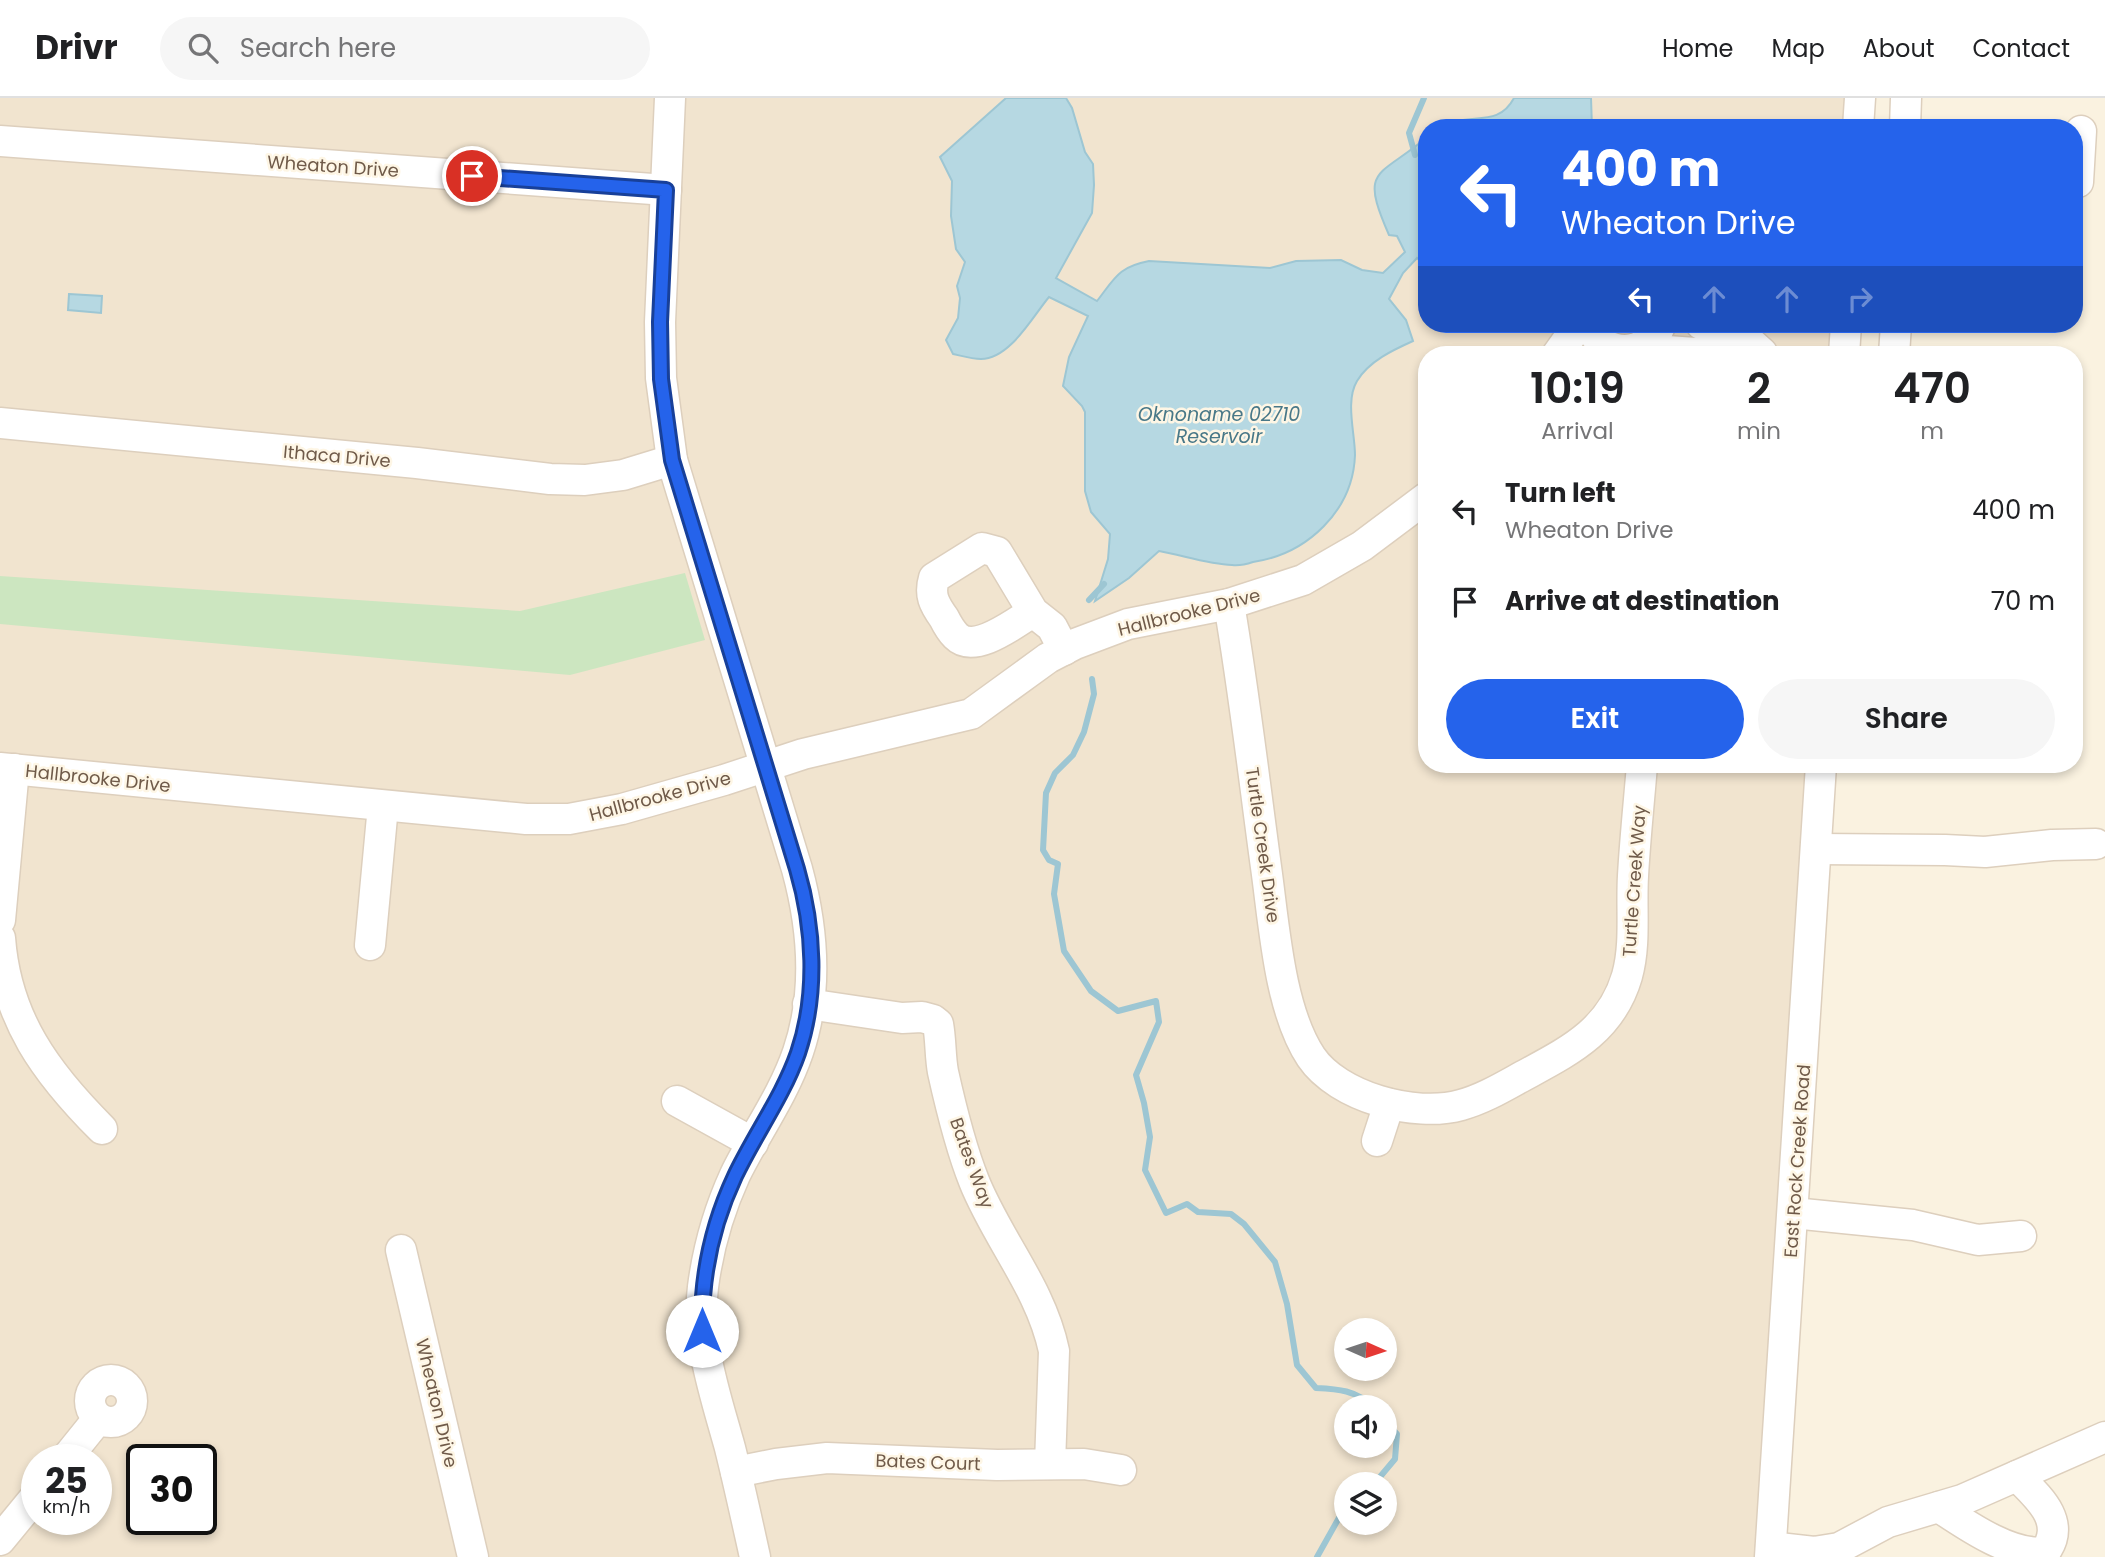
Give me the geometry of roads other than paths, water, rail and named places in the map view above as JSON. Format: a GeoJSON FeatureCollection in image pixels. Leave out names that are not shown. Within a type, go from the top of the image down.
{"type":"FeatureCollection","features":[{"type":"Feature","properties":{"kind":"street"},"geometry":{"type":"LineString","coordinates":[[670,98],[660,322],[661,379],[672,460],[806,899],[811,947],[808,1004],[798,1052],[776,1101],[735,1176],[714,1232],[702,1290],[702,1331],[755,1557]]}},
{"type":"Feature","properties":{"kind":"street"},"geometry":{"type":"LineString","coordinates":[[1859,119],[1860,98]]}},
{"type":"Feature","properties":{"kind":"street"},"geometry":{"type":"LineString","coordinates":[[1905,119],[1906,98]]}},
{"type":"Feature","properties":{"kind":"street","name":"Wheaton Drive"},"geometry":{"type":"LineString","coordinates":[[0,141],[666,190]]}},
{"type":"Feature","properties":{"kind":"street"},"geometry":{"type":"LineString","coordinates":[[2083,156],[2085,182]]}},
{"type":"Feature","properties":{"kind":"street"},"geometry":{"type":"LineString","coordinates":[[1595,333],[1607,346]]}},
{"type":"Feature","properties":{"kind":"street"},"geometry":{"type":"LineString","coordinates":[[1639,346],[1648,343],[1657,333]]}},
{"type":"Feature","properties":{"kind":"street"},"geometry":{"type":"LineString","coordinates":[[1735,333],[1742,335],[1755,346]]}},
{"type":"Feature","properties":{"kind":"street","name":"Ithaca Drive"},"geometry":{"type":"LineString","coordinates":[[0,423],[466,468],[550,479],[585,480],[623,475],[672,460]]}},
{"type":"Feature","properties":{"kind":"street","name":"Hallbrooke Drive"},"geometry":{"type":"LineString","coordinates":[[7,768],[526,819],[569,819],[647,803],[803,754],[971,714],[1048,658],[1064,650],[1128,624],[1229,604],[1285,587],[1329,566],[1395,524],[1418,505]]}},
{"type":"Feature","properties":{"kind":"street","name":"Turtle Creek Drive"},"geometry":{"type":"LineString","coordinates":[[1229,604],[1287,998],[1308,1052],[1329,1074]]}},
{"type":"Feature","properties":{"kind":"street"},"geometry":{"type":"LineString","coordinates":[[1033,611],[1052,627],[1064,650]]}},
{"type":"Feature","properties":{"kind":"street"},"geometry":{"type":"LineString","coordinates":[[0,919],[7,768]]}},
{"type":"Feature","properties":{"kind":"street","name":"Turtle Creek Way"},"geometry":{"type":"LineString","coordinates":[[1329,1074],[1351,1089],[1389,1104],[1430,1108],[1459,1106],[1493,1092],[1575,1048],[1602,1022],[1616,1001],[1627,976],[1633,939],[1633,878],[1641,773]]}},
{"type":"Feature","properties":{"kind":"street","name":"East Rock Creek Road"},"geometry":{"type":"LineString","coordinates":[[1771,1552],[1821,773]]}},
{"type":"Feature","properties":{"kind":"street"},"geometry":{"type":"LineString","coordinates":[[370,944],[383,806]]}},
{"type":"Feature","properties":{"kind":"street"},"geometry":{"type":"LineString","coordinates":[[1816,849],[1985,852],[2052,845],[2096,844]]}},
{"type":"Feature","properties":{"kind":"street"},"geometry":{"type":"LineString","coordinates":[[0,938],[8,989],[30,1042],[68,1096],[102,1129]]}},
{"type":"Feature","properties":{"kind":"street","name":"Bates Way"},"geometry":{"type":"LineString","coordinates":[[808,1004],[902,1018],[922,1017],[938,1024],[943,1070],[974,1181],[1028,1281],[1051,1335],[1054,1351],[1050,1464]]}},
{"type":"Feature","properties":{"kind":"street"},"geometry":{"type":"LineString","coordinates":[[677,1101],[753,1143]]}},
{"type":"Feature","properties":{"kind":"street"},"geometry":{"type":"LineString","coordinates":[[1377,1141],[1389,1104]]}},
{"type":"Feature","properties":{"kind":"street"},"geometry":{"type":"LineString","coordinates":[[1793,1213],[1913,1225],[1978,1240],[2021,1236]]}},
{"type":"Feature","properties":{"kind":"street","name":"Wheaton Drive"},"geometry":{"type":"LineString","coordinates":[[401,1250],[473,1557]]}},
{"type":"Feature","properties":{"kind":"street"},"geometry":{"type":"LineString","coordinates":[[78,1444],[98,1419]]}},
{"type":"Feature","properties":{"kind":"street"},"geometry":{"type":"LineString","coordinates":[[1771,1552],[1828,1552],[1888,1522],[1962,1500],[2105,1437]]}},
{"type":"Feature","properties":{"kind":"street","name":"Bates Court"},"geometry":{"type":"LineString","coordinates":[[736,1472],[827,1458],[998,1465],[1084,1464],[1121,1470]]}},
{"type":"Feature","properties":{"kind":"street"},"geometry":{"type":"LineString","coordinates":[[1939,1507],[1968,1527],[2015,1549],[2033,1554],[2045,1552],[2052,1542],[2050,1512],[2017,1476]]}},
{"type":"Feature","properties":{"kind":"street"},"geometry":{"type":"LineString","coordinates":[[0,1540],[21,1514]]}},
{"type":"Feature","properties":{"kind":"water","name":"Oknoname 02710 Reservoir"},"geometry":{"type":"Polygon","coordinates":[[[1006,98],[1066,98],[1072,108],[1085,152],[1093,164],[1094,185],[1092,213],[1056,278],[1097,301],[1124,270],[1149,261],[1270,268],[1296,261],[1341,260],[1362,270],[1383,273],[1405,252],[1397,236],[1389,235],[1375,197],[1375,185],[1385,168],[1418,144],[1418,259],[1403,273],[1389,299],[1406,320],[1413,341],[1375,362],[1362,374],[1353,389],[1351,407],[1355,455],[1352,475],[1346,494],[1324,526],[1291,550],[1246,564],[1214,563],[1159,551],[1129,578],[1095,601],[1108,559],[1110,534],[1091,512],[1085,491],[1085,412],[1063,386],[1069,357],[1088,316],[1049,297],[1028,325],[1002,352],[981,359],[953,354],[946,340],[958,318],[960,298],[957,286],[965,262],[956,249],[951,216],[952,181],[940,157],[1006,98]]]}},
{"type":"Feature","properties":{"kind":"water"},"geometry":{"type":"Polygon","coordinates":[[[1514,98],[1591,98],[1592,119],[1471,119],[1491,117],[1507,108],[1514,98]]]}},
{"type":"Feature","properties":{"kind":"water"},"geometry":{"type":"Polygon","coordinates":[[[69,294],[102,296],[101,313],[68,310],[69,294]]]}},
{"type":"Feature","properties":{"kind":"waterway"},"geometry":{"type":"LineString","coordinates":[[1415,155],[1409,133],[1424,98]]}},
{"type":"Feature","properties":{"kind":"waterway"},"geometry":{"type":"LineString","coordinates":[[1089,600],[1104,584]]}},
{"type":"Feature","properties":{"kind":"waterway"},"geometry":{"type":"LineString","coordinates":[[1092,679],[1094,694],[1084,732],[1073,755],[1055,773],[1046,793],[1043,850],[1049,860],[1058,864],[1054,894],[1064,951],[1091,991],[1118,1011],[1156,1001],[1159,1022],[1136,1075],[1150,1137],[1145,1170],[1166,1213],[1187,1204],[1198,1212],[1231,1214],[1244,1224],[1275,1262],[1287,1304],[1297,1365],[1316,1388],[1355,1395]]}},
{"type":"Feature","properties":{"kind":"waterway"},"geometry":{"type":"LineString","coordinates":[[1384,1472],[1395,1458]]}},
{"type":"Feature","properties":{"kind":"waterway"},"geometry":{"type":"LineString","coordinates":[[1317,1557],[1334,1527]]}}]}
